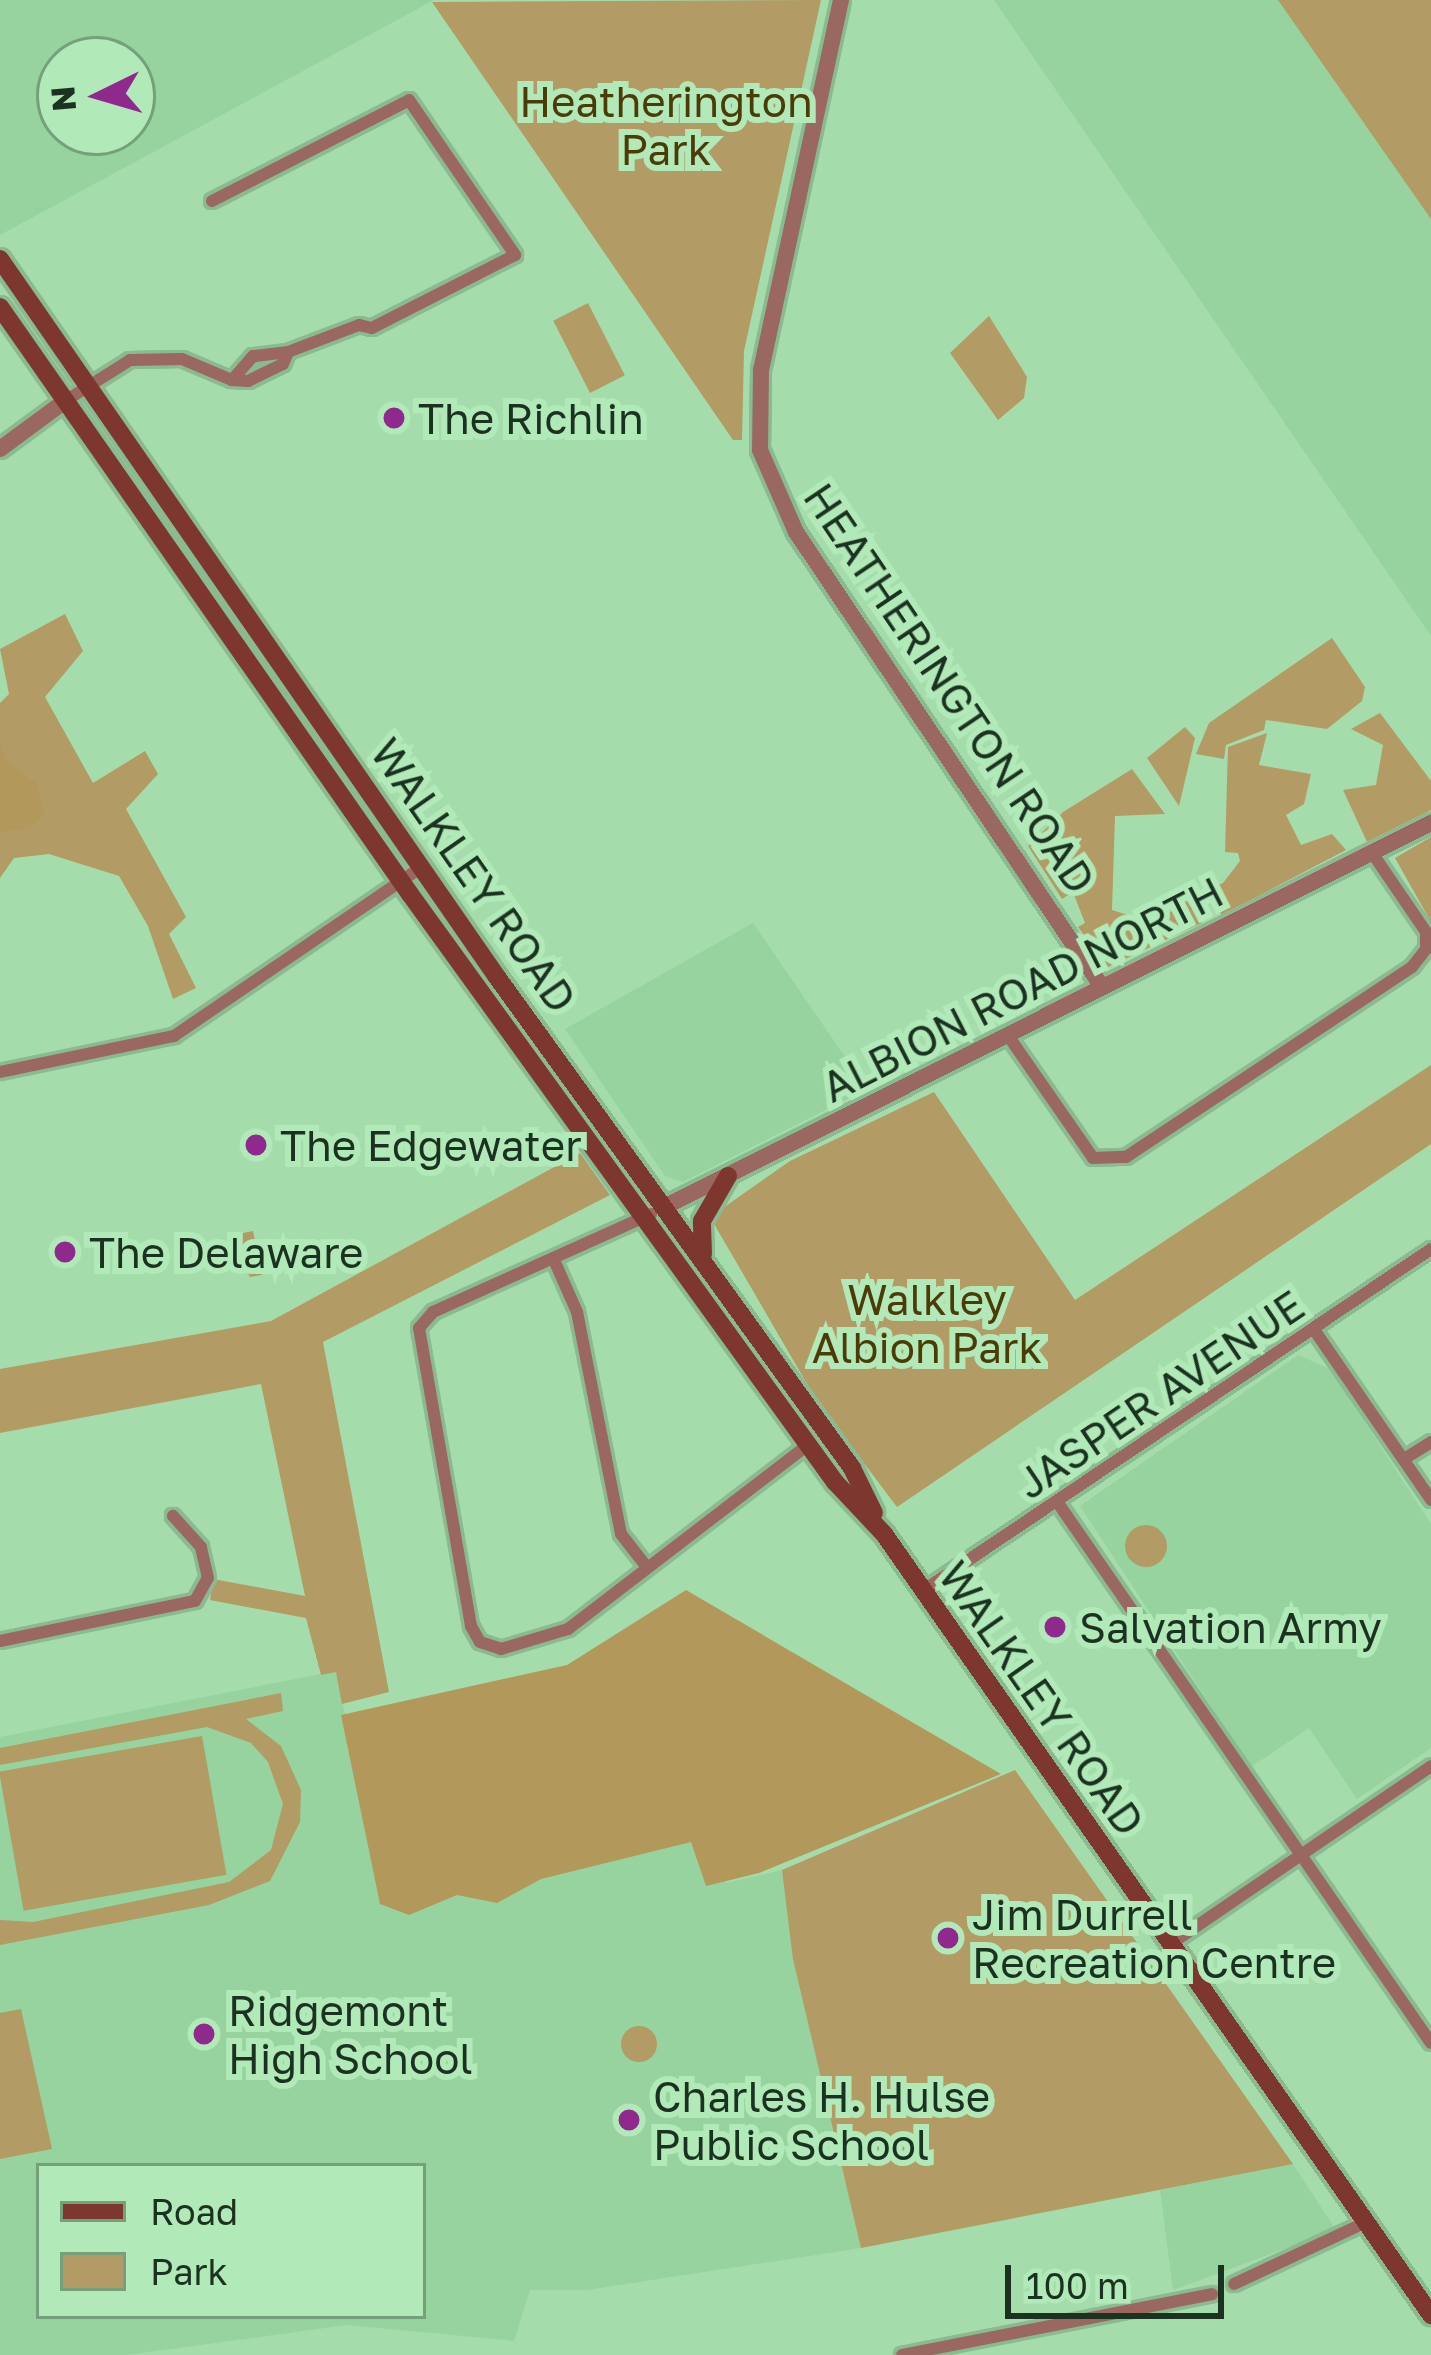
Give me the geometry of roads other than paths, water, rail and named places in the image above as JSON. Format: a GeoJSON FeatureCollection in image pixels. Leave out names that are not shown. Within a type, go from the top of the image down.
{"type":"FeatureCollection","features":[{"type":"Feature","properties":{"kind":"main road","name":"WALKLEY ROAD"},"geometry":{"type":"LineString","coordinates":[[0,259],[422,867],[852,1468],[884,1534]]}},
{"type":"Feature","properties":{"kind":"main road","name":"WALKLEY ROAD"},"geometry":{"type":"LineString","coordinates":[[0,307],[401,882],[808,1445],[884,1534],[924,1590],[1362,2224],[1431,2315]]}},
{"type":"Feature","properties":{"kind":"main road"},"geometry":{"type":"LineString","coordinates":[[704,1258],[702,1221],[728,1176]]}},
{"type":"Feature","properties":{"kind":"street","name":"HEATHERINGTON ROAD"},"geometry":{"type":"LineString","coordinates":[[841,0],[761,370],[760,451],[796,532],[1102,987]]}},
{"type":"Feature","properties":{"kind":"street"},"geometry":{"type":"LineString","coordinates":[[212,201],[409,100],[515,255],[372,328],[358,325],[288,352],[254,356],[232,380]]}},
{"type":"Feature","properties":{"kind":"street"},"geometry":{"type":"LineString","coordinates":[[0,449],[130,360],[165,356],[232,380],[265,375],[288,352]]}},
{"type":"Feature","properties":{"kind":"street","name":"ALBION ROAD NORTH"},"geometry":{"type":"LineString","coordinates":[[645,1565],[543,1641],[490,1648],[471,1626],[416,1343],[433,1312],[666,1207],[1431,824]]}},
{"type":"Feature","properties":{"kind":"street"},"geometry":{"type":"LineString","coordinates":[[1009,1037],[1093,1158],[1126,1157],[1412,968],[1426,949],[1426,932],[1373,854]]}},
{"type":"Feature","properties":{"kind":"street"},"geometry":{"type":"LineString","coordinates":[[0,1072],[174,1036],[422,867]]}},
{"type":"Feature","properties":{"kind":"street","name":"JASPER AVENUE"},"geometry":{"type":"LineString","coordinates":[[924,1590],[1431,1249]]}},
{"type":"Feature","properties":{"kind":"street"},"geometry":{"type":"LineString","coordinates":[[554,1260],[577,1312],[621,1534],[645,1565],[808,1445]]}},
{"type":"Feature","properties":{"kind":"street"},"geometry":{"type":"LineString","coordinates":[[1315,1331],[1431,1500]]}},
{"type":"Feature","properties":{"kind":"street"},"geometry":{"type":"LineString","coordinates":[[1404,1459],[1431,1442]]}},
{"type":"Feature","properties":{"kind":"street"},"geometry":{"type":"LineString","coordinates":[[1058,1503],[1431,2043]]}},
{"type":"Feature","properties":{"kind":"street"},"geometry":{"type":"LineString","coordinates":[[0,1641],[195,1601],[208,1578],[202,1547],[173,1516]]}},
{"type":"Feature","properties":{"kind":"street"},"geometry":{"type":"LineString","coordinates":[[1169,1945],[1430,1769]]}},
{"type":"Feature","properties":{"kind":"street"},"geometry":{"type":"LineString","coordinates":[[1234,2284],[1362,2224]]}},
{"type":"Feature","properties":{"kind":"street"},"geometry":{"type":"LineString","coordinates":[[902,2355],[1213,2294]]}},
{"type":"Feature","properties":{"kind":"place","name":"The Richlin"},"geometry":{"type":"Point","coordinates":[394,418]}},
{"type":"Feature","properties":{"kind":"place","name":"The Edgewater"},"geometry":{"type":"Point","coordinates":[256,1145]}},
{"type":"Feature","properties":{"kind":"place","name":"The Delaware"},"geometry":{"type":"Point","coordinates":[65,1252]}},
{"type":"Feature","properties":{"kind":"place","name":"Salvation Army"},"geometry":{"type":"Point","coordinates":[1055,1627]}},
{"type":"Feature","properties":{"kind":"place","name":"Jim Durrell Recreation Centre"},"geometry":{"type":"Point","coordinates":[948,1938]}},
{"type":"Feature","properties":{"kind":"place","name":"Ridgemont High School"},"geometry":{"type":"Point","coordinates":[204,2034]}},
{"type":"Feature","properties":{"kind":"place","name":"Charles H. Hulse Public School"},"geometry":{"type":"Point","coordinates":[629,2120]}},
{"type":"Feature","properties":{"kind":"park label","name":"Heatherington Park"},"geometry":{"type":"Point","coordinates":[666,125]}},
{"type":"Feature","properties":{"kind":"park label","name":"Walkley Albion Park"},"geometry":{"type":"Point","coordinates":[927,1323]}}]}
